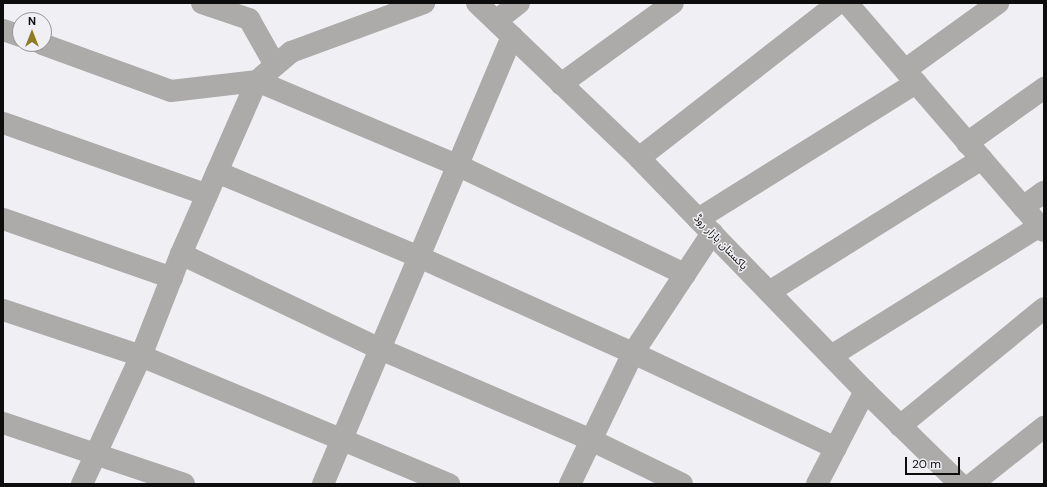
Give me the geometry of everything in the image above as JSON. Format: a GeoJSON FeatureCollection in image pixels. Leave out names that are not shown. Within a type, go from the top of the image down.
{"type":"FeatureCollection","features":[{"type":"Feature","properties":{"kind":"street"},"geometry":{"type":"LineString","coordinates":[[202,3],[249,20],[275,65]]}},
{"type":"Feature","properties":{"kind":"street"},"geometry":{"type":"LineString","coordinates":[[82,484],[141,356],[181,254],[257,81],[291,52],[424,3]]}},
{"type":"Feature","properties":{"kind":"street","name":"پاکستان بازار روڈ"},"geometry":{"type":"LineString","coordinates":[[477,3],[639,158],[865,391],[960,484]]}},
{"type":"Feature","properties":{"kind":"street"},"geometry":{"type":"LineString","coordinates":[[496,21],[519,3]]}},
{"type":"Feature","properties":{"kind":"street"},"geometry":{"type":"LineString","coordinates":[[562,84],[673,3]]}},
{"type":"Feature","properties":{"kind":"street"},"geometry":{"type":"LineString","coordinates":[[831,356],[1042,229],[847,3]]}},
{"type":"Feature","properties":{"kind":"street"},"geometry":{"type":"LineString","coordinates":[[570,484],[633,353],[685,274],[705,226],[910,77],[998,3]]}},
{"type":"Feature","properties":{"kind":"street"},"geometry":{"type":"LineString","coordinates":[[639,158],[825,6]]}},
{"type":"Feature","properties":{"kind":"street"},"geometry":{"type":"LineString","coordinates":[[323,484],[512,36]]}},
{"type":"Feature","properties":{"kind":"street"},"geometry":{"type":"LineString","coordinates":[[52,48],[171,91],[257,81],[457,165],[685,274]]}},
{"type":"Feature","properties":{"kind":"street"},"geometry":{"type":"LineString","coordinates":[[968,143],[1044,88]]}},
{"type":"Feature","properties":{"kind":"street"},"geometry":{"type":"LineString","coordinates":[[3,123],[207,195]]}},
{"type":"Feature","properties":{"kind":"street"},"geometry":{"type":"LineString","coordinates":[[769,292],[982,159]]}},
{"type":"Feature","properties":{"kind":"street"},"geometry":{"type":"LineString","coordinates":[[217,172],[418,257],[633,353],[836,448]]}},
{"type":"Feature","properties":{"kind":"street"},"geometry":{"type":"LineString","coordinates":[[1023,207],[1044,192]]}},
{"type":"Feature","properties":{"kind":"street"},"geometry":{"type":"LineString","coordinates":[[3,219],[172,278]]}},
{"type":"Feature","properties":{"kind":"street"},"geometry":{"type":"LineString","coordinates":[[181,254],[380,349],[591,440],[682,484]]}},
{"type":"Feature","properties":{"kind":"street"},"geometry":{"type":"LineString","coordinates":[[900,426],[1044,308]]}},
{"type":"Feature","properties":{"kind":"street"},"geometry":{"type":"LineString","coordinates":[[3,310],[141,356],[342,438],[449,484]]}},
{"type":"Feature","properties":{"kind":"street"},"geometry":{"type":"LineString","coordinates":[[817,484],[865,391]]}},
{"type":"Feature","properties":{"kind":"street"},"geometry":{"type":"LineString","coordinates":[[3,423],[96,453],[184,484]]}},
{"type":"Feature","properties":{"kind":"street"},"geometry":{"type":"LineString","coordinates":[[972,484],[1044,427]]}}]}
